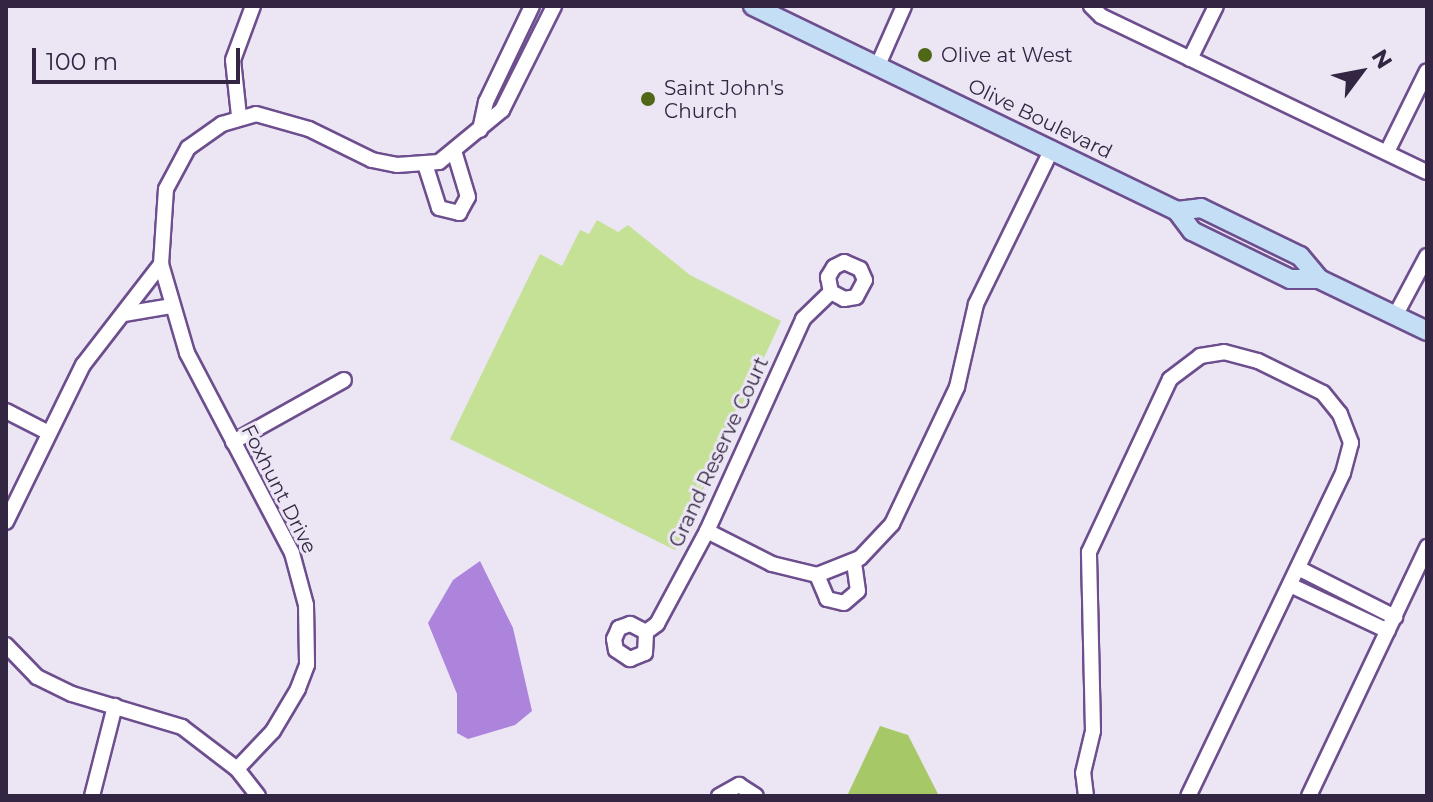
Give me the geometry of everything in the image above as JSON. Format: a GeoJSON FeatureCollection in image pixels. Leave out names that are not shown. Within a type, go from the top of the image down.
{"type":"FeatureCollection","features":[{"type":"Feature","properties":{"kind":"main road","name":"Olive Boulevard"},"geometry":{"type":"LineString","coordinates":[[753,6],[1177,211],[1201,208],[1300,256],[1319,279],[1427,331]]}},
{"type":"Feature","properties":{"kind":"street"},"geometry":{"type":"LineString","coordinates":[[239,116],[233,60],[253,6]]}},
{"type":"Feature","properties":{"kind":"street"},"geometry":{"type":"LineString","coordinates":[[480,130],[486,102],[532,6]]}},
{"type":"Feature","properties":{"kind":"street"},"geometry":{"type":"LineString","coordinates":[[6,522],[83,365],[161,264],[166,189],[175,168],[202,135],[239,116],[277,117],[372,160],[425,164],[455,154],[502,110],[554,6]]}},
{"type":"Feature","properties":{"kind":"street"},"geometry":{"type":"LineString","coordinates":[[878,65],[904,6]]}},
{"type":"Feature","properties":{"kind":"street"},"geometry":{"type":"LineString","coordinates":[[1091,6],[1190,59],[1427,172]]}},
{"type":"Feature","properties":{"kind":"street"},"geometry":{"type":"LineString","coordinates":[[1190,59],[1216,6]]}},
{"type":"Feature","properties":{"kind":"street"},"geometry":{"type":"LineString","coordinates":[[1387,152],[1427,71]]}},
{"type":"Feature","properties":{"kind":"street"},"geometry":{"type":"LineString","coordinates":[[707,531],[772,564],[817,575],[854,561],[898,510],[957,387],[976,304],[1052,149]]}},
{"type":"Feature","properties":{"kind":"street"},"geometry":{"type":"LineString","coordinates":[[425,164],[439,208],[459,213],[468,197],[455,154]]}},
{"type":"Feature","properties":{"kind":"street"},"geometry":{"type":"LineString","coordinates":[[1395,316],[1427,256]]}},
{"type":"Feature","properties":{"kind":"street","name":"Foxhunt Drive"},"geometry":{"type":"LineString","coordinates":[[161,264],[187,353],[292,553],[309,637],[307,665],[288,707],[237,769]]}},
{"type":"Feature","properties":{"kind":"street","name":"Grand Reserve Court"},"geometry":{"type":"LineString","coordinates":[[646,632],[657,624],[707,531],[803,319],[831,292]]}},
{"type":"Feature","properties":{"kind":"street"},"geometry":{"type":"LineString","coordinates":[[124,314],[172,306]]}},
{"type":"Feature","properties":{"kind":"street"},"geometry":{"type":"LineString","coordinates":[[1086,796],[1083,773],[1093,731],[1089,552],[1170,379],[1200,356],[1239,354],[1323,393],[1349,430],[1343,473],[1188,796]]}},
{"type":"Feature","properties":{"kind":"street"},"geometry":{"type":"LineString","coordinates":[[233,442],[344,380]]}},
{"type":"Feature","properties":{"kind":"street"},"geometry":{"type":"LineString","coordinates":[[6,411],[49,433]]}},
{"type":"Feature","properties":{"kind":"street"},"geometry":{"type":"LineString","coordinates":[[1309,796],[1427,547]]}},
{"type":"Feature","properties":{"kind":"street"},"geometry":{"type":"LineString","coordinates":[[817,575],[827,599],[844,603],[858,591],[854,561]]}},
{"type":"Feature","properties":{"kind":"street"},"geometry":{"type":"LineString","coordinates":[[1298,568],[1392,624]]}},
{"type":"Feature","properties":{"kind":"street"},"geometry":{"type":"LineString","coordinates":[[1290,585],[1392,624]]}},
{"type":"Feature","properties":{"kind":"street"},"geometry":{"type":"LineString","coordinates":[[6,645],[37,677],[182,727],[237,769],[258,796]]}},
{"type":"Feature","properties":{"kind":"street"},"geometry":{"type":"LineString","coordinates":[[92,796],[115,706]]}},
{"type":"Feature","properties":{"kind":"street"},"geometry":{"type":"LineString","coordinates":[[719,796],[739,785],[756,796]]}},
{"type":"Feature","properties":{"kind":"green space"},"geometry":{"type":"Polygon","coordinates":[[[597,220],[618,232],[628,225],[690,275],[781,321],[675,550],[450,439],[540,254],[562,266],[580,230],[589,234],[597,220]]]}},
{"type":"Feature","properties":{"kind":"green space"},"geometry":{"type":"Polygon","coordinates":[[[880,726],[908,735],[939,796],[847,796],[880,726]]]}},
{"type":"Feature","properties":{"kind":"shaded area"},"geometry":{"type":"Polygon","coordinates":[[[480,561],[513,628],[532,711],[515,725],[468,739],[457,733],[457,694],[428,623],[453,580],[480,561]]]}},
{"type":"Feature","properties":{"kind":"place","name":"Olive at West"},"geometry":{"type":"Point","coordinates":[925,55]}},
{"type":"Feature","properties":{"kind":"place","name":"Saint John's Church"},"geometry":{"type":"Point","coordinates":[648,99]}}]}
